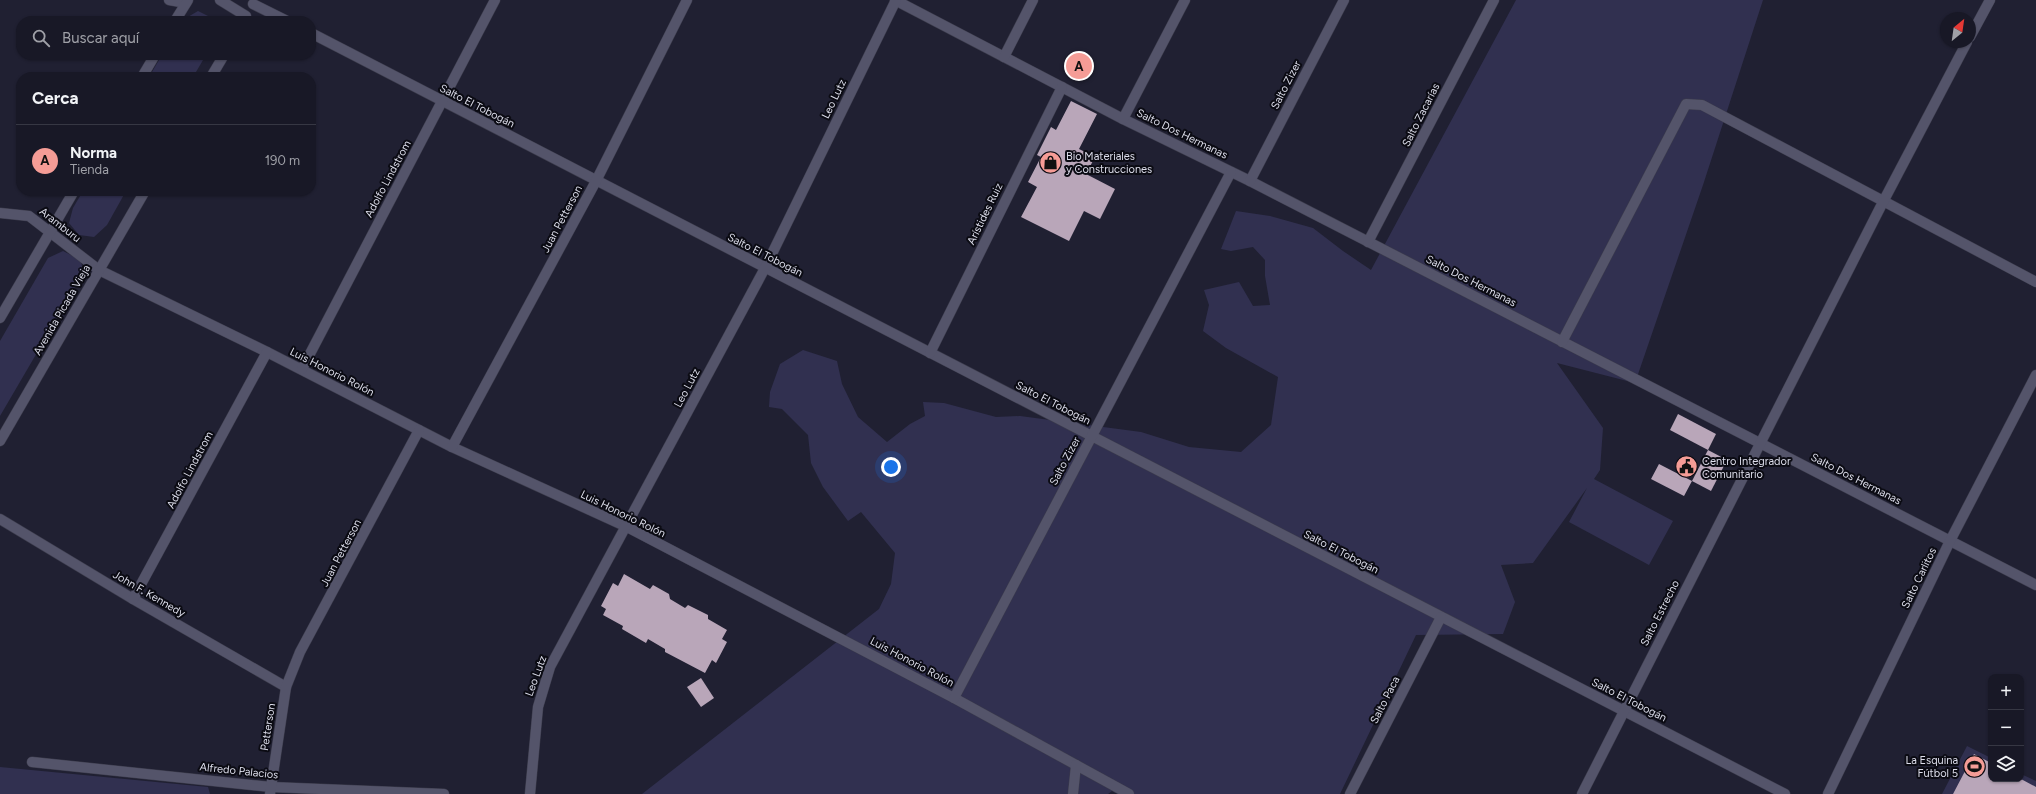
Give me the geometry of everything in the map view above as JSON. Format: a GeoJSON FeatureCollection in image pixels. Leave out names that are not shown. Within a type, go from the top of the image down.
{"type":"FeatureCollection","features":[{"type":"Feature","properties":{"kind":"street"},"geometry":{"type":"LineString","coordinates":[[168,0],[187,2],[178,16]]}},
{"type":"Feature","properties":{"kind":"street"},"geometry":{"type":"LineString","coordinates":[[220,0],[242,16]]}},
{"type":"Feature","properties":{"kind":"street","name":"Adolfo Lindstrom"},"geometry":{"type":"LineString","coordinates":[[302,369],[495,0]]}},
{"type":"Feature","properties":{"kind":"street","name":"Juan Petterson"},"geometry":{"type":"LineString","coordinates":[[452,447],[596,181],[687,0]]}},
{"type":"Feature","properties":{"kind":"street","name":"Salto Dos Hermanas"},"geometry":{"type":"LineString","coordinates":[[896,0],[1123,119],[1250,181],[2036,585]]}},
{"type":"Feature","properties":{"kind":"street","name":"Leo Lutz"},"geometry":{"type":"LineString","coordinates":[[530,794],[538,707],[550,667],[627,527],[764,268],[896,0]]}},
{"type":"Feature","properties":{"kind":"street"},"geometry":{"type":"LineString","coordinates":[[1004,57],[1033,0]]}},
{"type":"Feature","properties":{"kind":"street"},"geometry":{"type":"LineString","coordinates":[[1123,119],[1185,0]]}},
{"type":"Feature","properties":{"kind":"street","name":"Salto Zizer"},"geometry":{"type":"LineString","coordinates":[[1250,181],[1344,0]]}},
{"type":"Feature","properties":{"kind":"street","name":"Salto Zacarías"},"geometry":{"type":"LineString","coordinates":[[1368,242],[1493,0]]}},
{"type":"Feature","properties":{"kind":"street"},"geometry":{"type":"LineString","coordinates":[[1976,26],[1990,0]]}},
{"type":"Feature","properties":{"kind":"street"},"geometry":{"type":"LineString","coordinates":[[246,16],[254,2],[278,16]]}},
{"type":"Feature","properties":{"kind":"street","name":"Salto El Tobogán"},"geometry":{"type":"LineString","coordinates":[[316,36],[1785,794]]}},
{"type":"Feature","properties":{"kind":"street","name":"Salto Estrecho"},"geometry":{"type":"LineString","coordinates":[[1582,794],[1883,202],[1964,48]]}},
{"type":"Feature","properties":{"kind":"street"},"geometry":{"type":"LineString","coordinates":[[145,72],[152,60]]}},
{"type":"Feature","properties":{"kind":"street"},"geometry":{"type":"LineString","coordinates":[[214,72],[221,60]]}},
{"type":"Feature","properties":{"kind":"street","name":"Arístides Ruiz"},"geometry":{"type":"LineString","coordinates":[[930,353],[1062,87]]}},
{"type":"Feature","properties":{"kind":"street"},"geometry":{"type":"LineString","coordinates":[[1562,342],[1686,104],[1702,105],[2036,282]]}},
{"type":"Feature","properties":{"kind":"street","name":"Salto Zizer"},"geometry":{"type":"LineString","coordinates":[[954,698],[1231,172]]}},
{"type":"Feature","properties":{"kind":"street"},"geometry":{"type":"LineString","coordinates":[[0,318],[71,196]]}},
{"type":"Feature","properties":{"kind":"street","name":"Avenida Picada Vieja"},"geometry":{"type":"LineString","coordinates":[[0,441],[142,196]]}},
{"type":"Feature","properties":{"kind":"street","name":"Aramburu"},"geometry":{"type":"LineString","coordinates":[[0,213],[29,216],[49,233],[99,270]]}},
{"type":"Feature","properties":{"kind":"street","name":"Luis Honorio Rolón"},"geometry":{"type":"LineString","coordinates":[[99,270],[302,369],[452,447],[627,527],[954,698],[1130,794]]}},
{"type":"Feature","properties":{"kind":"street","name":"Adolfo Lindstrom"},"geometry":{"type":"LineString","coordinates":[[133,599],[267,352]]}},
{"type":"Feature","properties":{"kind":"street","name":"Salto Carlitos"},"geometry":{"type":"LineString","coordinates":[[1828,794],[1950,541],[2036,375]]}},
{"type":"Feature","properties":{"kind":"street","name":"Juan Petterson"},"geometry":{"type":"LineString","coordinates":[[286,687],[300,652],[419,430]]}},
{"type":"Feature","properties":{"kind":"street","name":"John F. Kennedy"},"geometry":{"type":"LineString","coordinates":[[0,520],[286,687]]}},
{"type":"Feature","properties":{"kind":"street","name":"Salto Paca"},"geometry":{"type":"LineString","coordinates":[[1350,794],[1441,617]]}},
{"type":"Feature","properties":{"kind":"street","name":"Petterson"},"geometry":{"type":"LineString","coordinates":[[270,790],[286,687]]}},
{"type":"Feature","properties":{"kind":"street","name":"Alfredo Palacios"},"geometry":{"type":"LineString","coordinates":[[32,762],[270,790],[444,794]]}},
{"type":"Feature","properties":{"kind":"street"},"geometry":{"type":"LineString","coordinates":[[1073,794],[1076,765]]}},
{"type":"Feature","properties":{"kind":"shaded area"},"geometry":{"type":"Polygon","coordinates":[[[1516,0],[1763,0],[1703,185],[1635,383],[1557,363],[1603,428],[1600,470],[1594,479],[1673,521],[1649,565],[1569,522],[1587,488],[1533,563],[1501,565],[1515,602],[1503,634],[1416,635],[1340,794],[1118,794],[1112,791],[1108,794],[642,794],[879,609],[891,584],[895,553],[861,512],[848,521],[823,487],[811,463],[808,435],[782,409],[769,407],[770,392],[780,364],[803,350],[837,361],[842,384],[858,417],[887,442],[910,424],[925,416],[923,402],[944,403],[996,417],[1020,416],[1141,432],[1189,447],[1241,452],[1271,425],[1278,377],[1226,348],[1203,331],[1209,305],[1204,290],[1239,282],[1253,306],[1270,305],[1265,276],[1265,260],[1253,247],[1231,251],[1221,249],[1236,211],[1270,216],[1313,228],[1371,270],[1516,0]]]}},
{"type":"Feature","properties":{"kind":"shaded area"},"geometry":{"type":"Polygon","coordinates":[[[198,11],[208,16],[190,16],[198,11]]]}},
{"type":"Feature","properties":{"kind":"shaded area"},"geometry":{"type":"Polygon","coordinates":[[[159,60],[203,60],[196,72],[152,72],[159,60]]]}},
{"type":"Feature","properties":{"kind":"shaded area"},"geometry":{"type":"Polygon","coordinates":[[[80,196],[123,196],[107,225],[94,237],[79,235],[69,223],[73,208],[80,196]]]}},
{"type":"Feature","properties":{"kind":"shaded area"},"geometry":{"type":"Polygon","coordinates":[[[63,251],[81,260],[83,274],[0,416],[0,341],[48,258],[63,251]]]}},
{"type":"Feature","properties":{"kind":"shaded area","name":"La Esquina Fútbol 5"},"geometry":{"type":"Polygon","coordinates":[[[1967,746],[1988,756],[1988,782],[2024,782],[2024,775],[2036,781],[2036,794],[1942,794],[1967,746]]]}},
{"type":"Feature","properties":{"kind":"shaded area"},"geometry":{"type":"Polygon","coordinates":[[[0,767],[208,787],[210,794],[0,794],[0,767]]]}},
{"type":"Feature","properties":{"kind":"building"},"geometry":{"type":"Polygon","coordinates":[[[1071,101],[1097,114],[1079,149],[1095,157],[1086,174],[1115,189],[1100,219],[1084,211],[1069,241],[1021,217],[1037,187],[1028,182],[1041,157],[1037,155],[1051,127],[1056,130],[1071,101]]]}},
{"type":"Feature","properties":{"kind":"building"},"geometry":{"type":"Polygon","coordinates":[[[1678,414],[1716,434],[1708,450],[1670,430],[1678,414]]]}},
{"type":"Feature","properties":{"kind":"building"},"geometry":{"type":"Polygon","coordinates":[[[1708,450],[1727,460],[1711,491],[1692,481],[1708,450]]]}},
{"type":"Feature","properties":{"kind":"building"},"geometry":{"type":"Polygon","coordinates":[[[1659,464],[1692,481],[1684,496],[1651,479],[1659,464]]]}},
{"type":"Feature","properties":{"kind":"building"},"geometry":{"type":"Polygon","coordinates":[[[624,574],[650,589],[653,585],[669,594],[670,599],[685,608],[688,605],[708,615],[708,619],[727,630],[722,639],[727,642],[716,663],[712,660],[705,673],[665,652],[665,649],[648,639],[646,643],[622,629],[623,626],[603,615],[606,609],[601,606],[613,583],[618,586],[624,574]]]}},
{"type":"Feature","properties":{"kind":"building"},"geometry":{"type":"Polygon","coordinates":[[[701,678],[714,698],[701,707],[687,687],[701,678]]]}},
{"type":"Feature","properties":{"kind":"building","name":"La Esquina Fútbol 5"},"geometry":{"type":"Polygon","coordinates":[[[1974,754],[1988,761],[1988,782],[2024,782],[2024,781],[2036,787],[2036,794],[1953,794],[1974,754]]]}},
{"type":"Feature","properties":{"kind":"place","name":"Norma"},"geometry":{"type":"Point","coordinates":[1079,66]}},
{"type":"Feature","properties":{"kind":"place","name":"Bio Materiales y Construcciones"},"geometry":{"type":"Point","coordinates":[1051,162]}},
{"type":"Feature","properties":{"kind":"place","name":"Centro Integrador Comunitario"},"geometry":{"type":"Point","coordinates":[1687,467]}},
{"type":"Feature","properties":{"kind":"place","name":"La Esquina Fútbol 5"},"geometry":{"type":"Point","coordinates":[1974,766]}}]}
